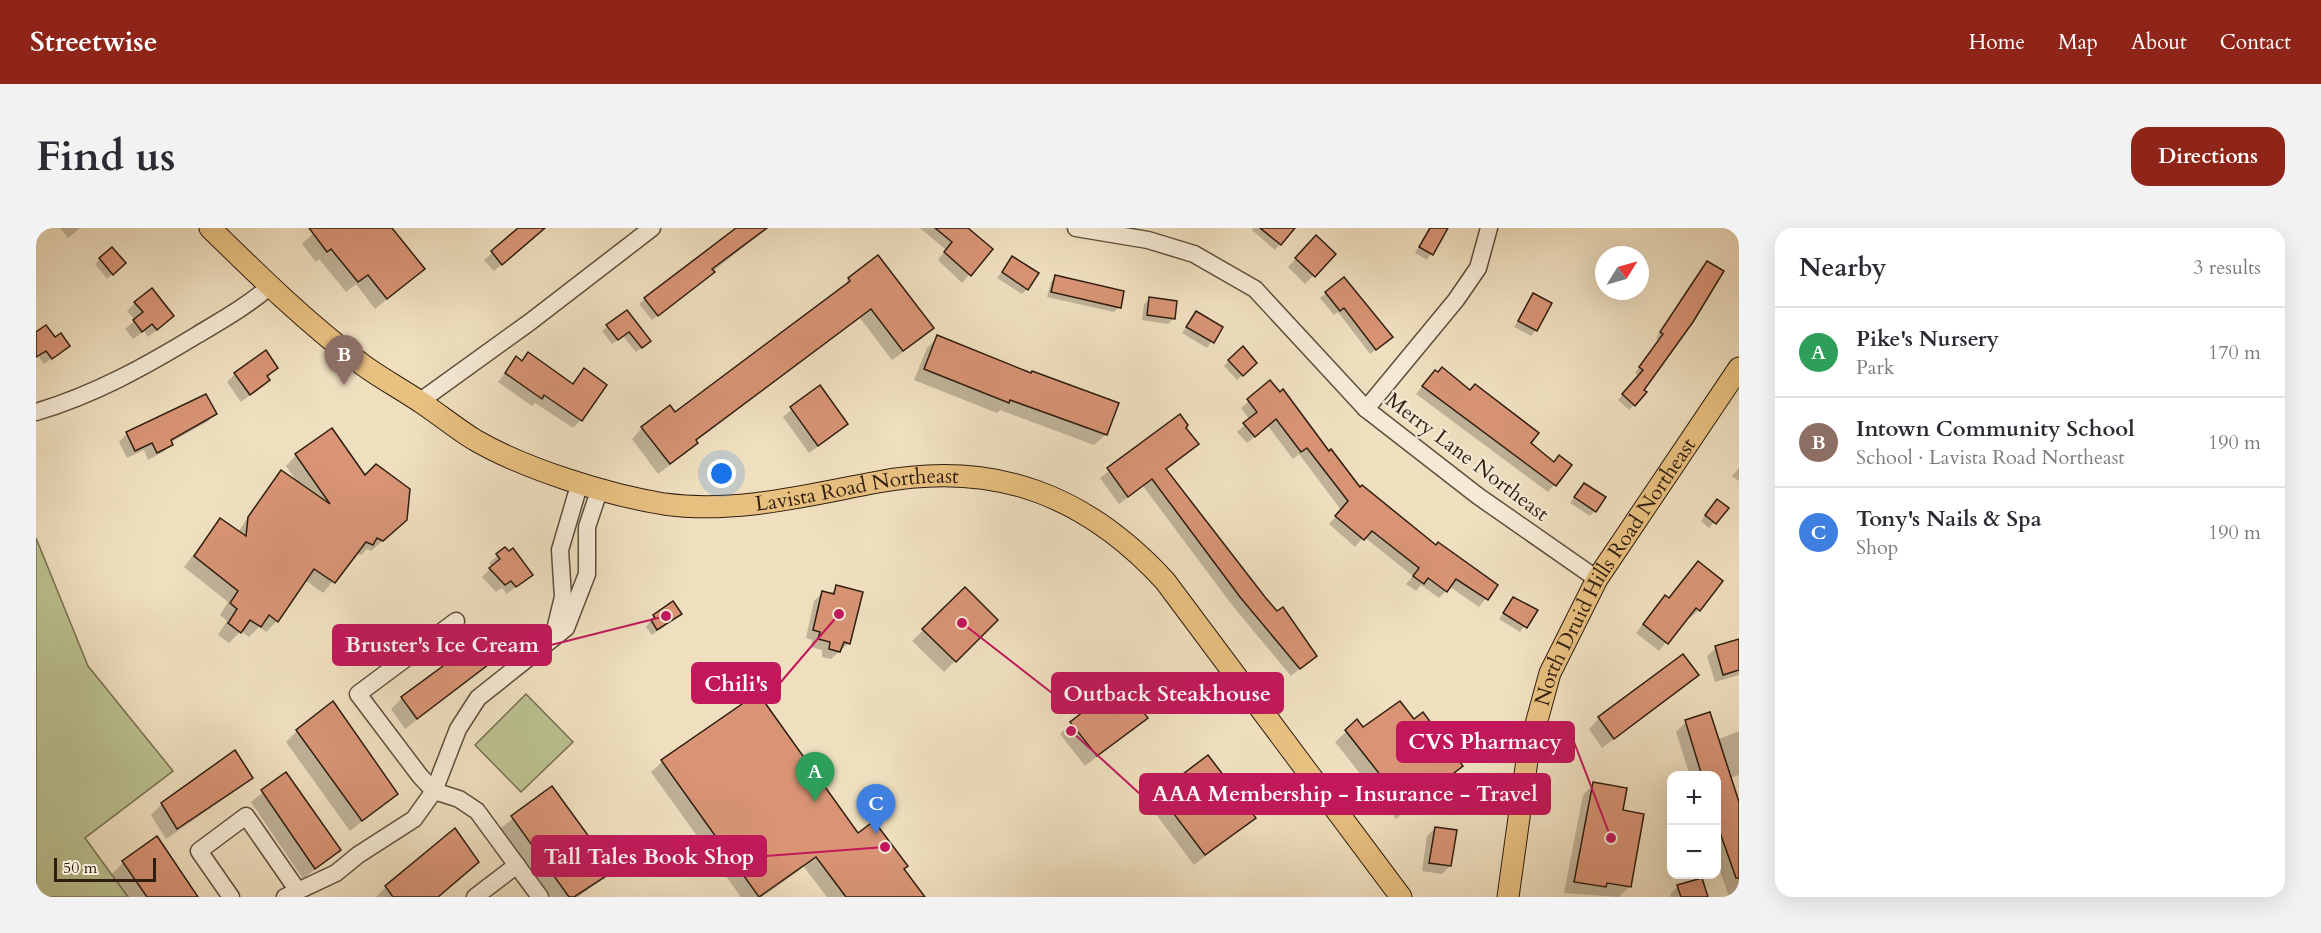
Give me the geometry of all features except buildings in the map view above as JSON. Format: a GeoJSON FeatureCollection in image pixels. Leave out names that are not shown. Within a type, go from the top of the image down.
{"type":"FeatureCollection","features":[{"type":"Feature","properties":{"kind":"main road","name":"Lavista Road Northeast"},"geometry":{"type":"LineString","coordinates":[[210,228],[269,286],[366,367],[476,441],[524,462],[590,485],[664,504],[714,507],[773,503],[893,479],[934,475],[961,476],[1016,484],[1078,509],[1129,544],[1165,581],[1401,897]]}},
{"type":"Feature","properties":{"kind":"main road","name":"North Druid Hills Road Northeast"},"geometry":{"type":"LineString","coordinates":[[1508,896],[1528,753],[1550,673],[1597,579],[1739,368]]}},
{"type":"Feature","properties":{"kind":"street"},"geometry":{"type":"LineString","coordinates":[[419,402],[530,322],[652,228]]}},
{"type":"Feature","properties":{"kind":"street","name":"Merry Lane Northeast"},"geometry":{"type":"LineString","coordinates":[[1076,228],[1148,240],[1194,254],[1255,289],[1366,409],[1478,496],[1597,579]]}},
{"type":"Feature","properties":{"kind":"street"},"geometry":{"type":"LineString","coordinates":[[1366,409],[1455,300],[1478,268],[1489,228]]}},
{"type":"Feature","properties":{"kind":"street"},"geometry":{"type":"LineString","coordinates":[[36,412],[105,387],[154,361],[244,306],[269,286]]}},
{"type":"Feature","properties":{"kind":"street"},"geometry":{"type":"LineString","coordinates":[[231,897],[199,851],[246,816],[291,894],[319,891],[357,855],[406,825],[426,805],[434,791],[458,729],[478,698],[547,641],[567,628],[588,562],[587,527],[590,485]]}},
{"type":"Feature","properties":{"kind":"street"},"geometry":{"type":"LineString","coordinates":[[547,641],[560,615],[563,597],[560,549],[590,485]]}},
{"type":"Feature","properties":{"kind":"street"},"geometry":{"type":"LineString","coordinates":[[456,621],[358,694],[434,791],[470,804],[485,820],[540,897]]}},
{"type":"Feature","properties":{"kind":"street"},"geometry":{"type":"LineString","coordinates":[[475,897],[517,865]]}},
{"type":"Feature","properties":{"kind":"green space"},"geometry":{"type":"Polygon","coordinates":[[[36,538],[88,666],[173,771],[85,838],[128,897],[36,897],[36,538]]]}},
{"type":"Feature","properties":{"kind":"green space"},"geometry":{"type":"Polygon","coordinates":[[[526,694],[573,742],[521,792],[475,745],[526,694]]]}},
{"type":"Feature","properties":{"kind":"place","name":"Intown Community School"},"geometry":{"type":"Point","coordinates":[344,385]}},
{"type":"Feature","properties":{"kind":"place","name":"Chili's"},"geometry":{"type":"Point","coordinates":[839,614]}},
{"type":"Feature","properties":{"kind":"place","name":"Bruster's Ice Cream"},"geometry":{"type":"Point","coordinates":[666,616]}},
{"type":"Feature","properties":{"kind":"place","name":"Outback Steakhouse"},"geometry":{"type":"Point","coordinates":[962,623]}},
{"type":"Feature","properties":{"kind":"place","name":"AAA Membership - Insurance - Travel"},"geometry":{"type":"Point","coordinates":[1071,731]}},
{"type":"Feature","properties":{"kind":"place","name":"Pike's Nursery"},"geometry":{"type":"Point","coordinates":[815,802]}},
{"type":"Feature","properties":{"kind":"place","name":"Tony's Nails & Spa"},"geometry":{"type":"Point","coordinates":[876,834]}},
{"type":"Feature","properties":{"kind":"place","name":"CVS Pharmacy"},"geometry":{"type":"Point","coordinates":[1611,838]}},
{"type":"Feature","properties":{"kind":"place","name":"Tall Tales Book Shop"},"geometry":{"type":"Point","coordinates":[885,847]}}]}
